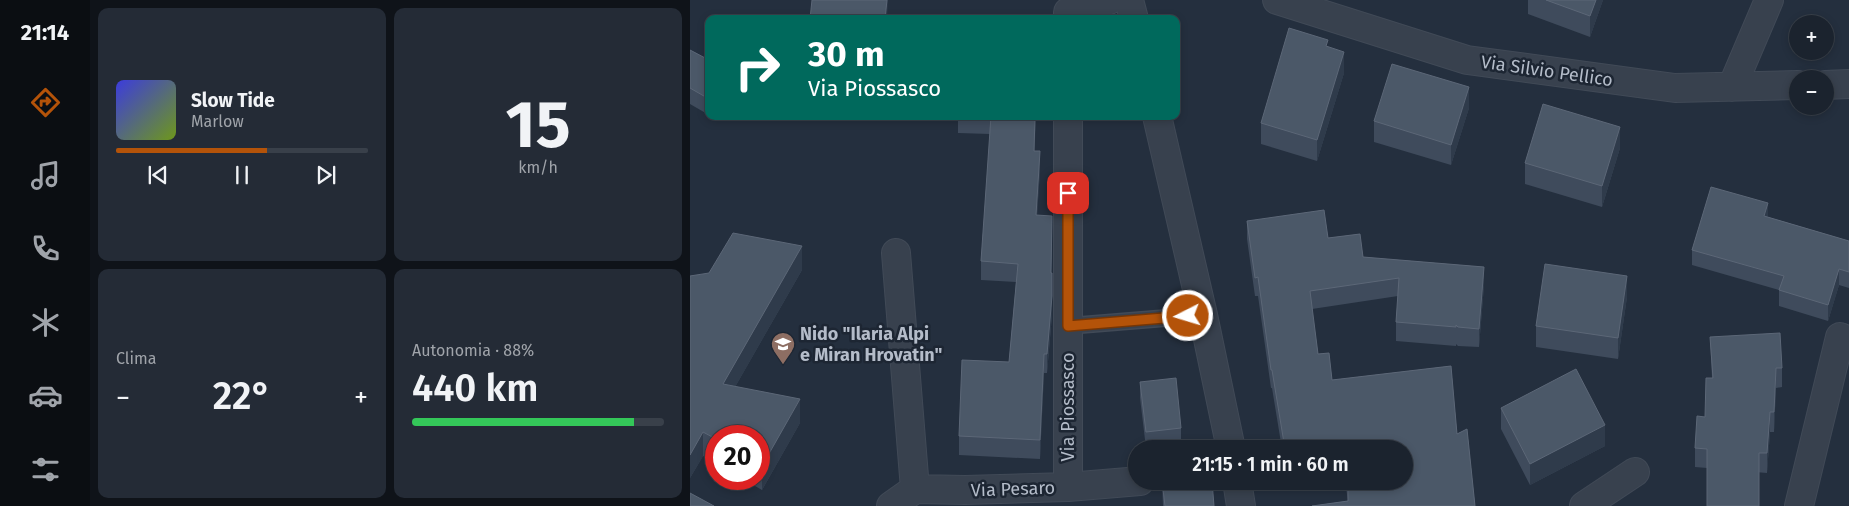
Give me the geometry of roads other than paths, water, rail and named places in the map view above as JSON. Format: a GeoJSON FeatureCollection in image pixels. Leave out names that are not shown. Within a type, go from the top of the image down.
{"type":"FeatureCollection","features":[{"type":"Feature","properties":{"kind":"street"},"geometry":{"type":"LineString","coordinates":[[1068,15],[1068,12],[1109,0]]}},
{"type":"Feature","properties":{"kind":"street"},"geometry":{"type":"LineString","coordinates":[[1129,0],[1133,15]]}},
{"type":"Feature","properties":{"kind":"street","name":"Via Silvio Pellico"},"geometry":{"type":"LineString","coordinates":[[1277,0],[1467,60],[1675,88],[1789,85]]}},
{"type":"Feature","properties":{"kind":"street"},"geometry":{"type":"LineString","coordinates":[[1732,87],[1769,0]]}},
{"type":"Feature","properties":{"kind":"street"},"geometry":{"type":"LineString","coordinates":[[1834,84],[1849,84]]}},
{"type":"Feature","properties":{"kind":"street","name":"Via Piossasco"},"geometry":{"type":"LineString","coordinates":[[1068,120],[1068,487]]}},
{"type":"Feature","properties":{"kind":"street"},"geometry":{"type":"LineString","coordinates":[[1158,120],[1203,315],[1229,440]]}},
{"type":"Feature","properties":{"kind":"street"},"geometry":{"type":"LineString","coordinates":[[891,506],[915,489],[896,254]]}},
{"type":"Feature","properties":{"kind":"street"},"geometry":{"type":"LineString","coordinates":[[1799,506],[1840,337],[1849,341]]}},
{"type":"Feature","properties":{"kind":"street"},"geometry":{"type":"LineString","coordinates":[[1584,506],[1636,472]]}},
{"type":"Feature","properties":{"kind":"street","name":"Via Pesaro"},"geometry":{"type":"LineString","coordinates":[[915,489],[969,498],[1128,482]]}},
{"type":"Feature","properties":{"kind":"street"},"geometry":{"type":"LineString","coordinates":[[1238,490],[1241,506]]}},
{"type":"Feature","properties":{"kind":"lane"},"geometry":{"type":"LineString","coordinates":[[1068,326],[1203,315]]}},
{"type":"Feature","properties":{"kind":"place","name":"Nido \"Ilaria Alpi e Miran Hrovatin\""},"geometry":{"type":"Point","coordinates":[783,365]}}]}
